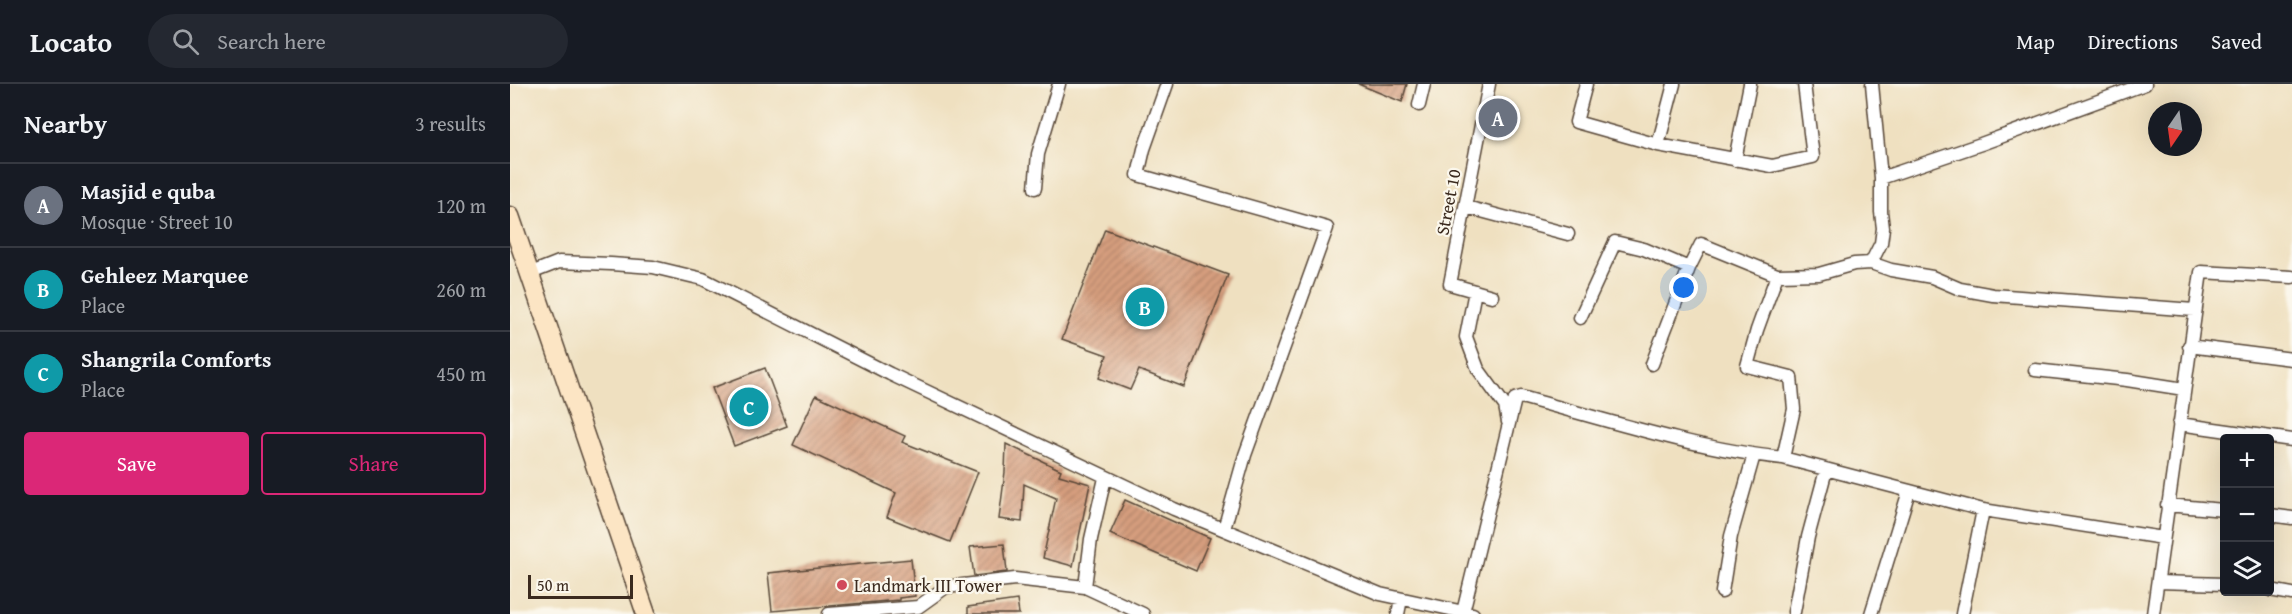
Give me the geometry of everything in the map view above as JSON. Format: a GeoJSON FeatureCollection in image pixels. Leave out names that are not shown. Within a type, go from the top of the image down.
{"type":"FeatureCollection","features":[{"type":"Feature","properties":{"kind":"main road"},"geometry":{"type":"LineString","coordinates":[[510,216],[646,614]]}},
{"type":"Feature","properties":{"kind":"street"},"geometry":{"type":"LineString","coordinates":[[1035,188],[1038,154],[1059,84]]}},
{"type":"Feature","properties":{"kind":"street"},"geometry":{"type":"LineString","coordinates":[[1167,84],[1138,175],[1327,228],[1245,455],[1224,529]]}},
{"type":"Feature","properties":{"kind":"street"},"geometry":{"type":"LineString","coordinates":[[1419,105],[1424,84]]}},
{"type":"Feature","properties":{"kind":"street","name":"Street 10"},"geometry":{"type":"LineString","coordinates":[[1489,84],[1480,120],[1466,207],[1450,284],[1492,296]]}},
{"type":"Feature","properties":{"kind":"street"},"geometry":{"type":"LineString","coordinates":[[1586,84],[1576,122],[1658,145],[1772,166],[1813,157],[1804,84]]}},
{"type":"Feature","properties":{"kind":"street"},"geometry":{"type":"LineString","coordinates":[[1658,145],[1674,84]]}},
{"type":"Feature","properties":{"kind":"street"},"geometry":{"type":"LineString","coordinates":[[1735,160],[1750,84]]}},
{"type":"Feature","properties":{"kind":"street"},"geometry":{"type":"LineString","coordinates":[[1871,264],[1881,243],[1883,228],[1881,178],[1872,84]]}},
{"type":"Feature","properties":{"kind":"street"},"geometry":{"type":"LineString","coordinates":[[1881,178],[2145,84]]}},
{"type":"Feature","properties":{"kind":"street"},"geometry":{"type":"LineString","coordinates":[[1466,207],[1568,234]]}},
{"type":"Feature","properties":{"kind":"street"},"geometry":{"type":"LineString","coordinates":[[1580,318],[1615,242],[1644,249],[1689,267]]}},
{"type":"Feature","properties":{"kind":"street"},"geometry":{"type":"LineString","coordinates":[[1652,364],[1689,267],[1701,244],[1777,275],[1819,274],[1854,264],[1871,264],[1932,277],[1960,289],[1994,295],[2194,310]]}},
{"type":"Feature","properties":{"kind":"street"},"geometry":{"type":"LineString","coordinates":[[531,273],[559,262],[653,267],[703,279],[890,374],[1105,478],[1380,594],[1468,613],[1515,399],[1521,398],[1680,439],[1754,455],[1784,458],[1983,510],[2163,538]]}},
{"type":"Feature","properties":{"kind":"street"},"geometry":{"type":"LineString","coordinates":[[2153,614],[2200,272],[2292,277]]}},
{"type":"Feature","properties":{"kind":"street"},"geometry":{"type":"LineString","coordinates":[[1777,275],[1747,366],[1791,377],[1794,409],[1784,458]]}},
{"type":"Feature","properties":{"kind":"street"},"geometry":{"type":"LineString","coordinates":[[1475,291],[1466,337],[1478,369],[1505,406],[1509,428]]}},
{"type":"Feature","properties":{"kind":"street"},"geometry":{"type":"LineString","coordinates":[[2189,346],[2292,359]]}},
{"type":"Feature","properties":{"kind":"street"},"geometry":{"type":"LineString","coordinates":[[2035,370],[2184,389]]}},
{"type":"Feature","properties":{"kind":"street"},"geometry":{"type":"LineString","coordinates":[[2179,424],[2292,440]]}},
{"type":"Feature","properties":{"kind":"street"},"geometry":{"type":"LineString","coordinates":[[1722,592],[1731,536],[1754,455]]}},
{"type":"Feature","properties":{"kind":"street"},"geometry":{"type":"LineString","coordinates":[[1794,612],[1809,537],[1826,470]]}},
{"type":"Feature","properties":{"kind":"street"},"geometry":{"type":"LineString","coordinates":[[1085,587],[1091,539],[1105,478]]}},
{"type":"Feature","properties":{"kind":"street"},"geometry":{"type":"LineString","coordinates":[[1871,614],[1909,491]]}},
{"type":"Feature","properties":{"kind":"street"},"geometry":{"type":"LineString","coordinates":[[2168,505],[2220,510]]}},
{"type":"Feature","properties":{"kind":"street"},"geometry":{"type":"LineString","coordinates":[[1962,614],[1983,510]]}},
{"type":"Feature","properties":{"kind":"street"},"geometry":{"type":"LineString","coordinates":[[2274,516],[2292,518]]}},
{"type":"Feature","properties":{"kind":"street"},"geometry":{"type":"LineString","coordinates":[[829,614],[918,607],[946,587],[1015,579],[1085,587],[1143,614]]}},
{"type":"Feature","properties":{"kind":"street"},"geometry":{"type":"LineString","coordinates":[[2158,582],[2220,584]]}},
{"type":"Feature","properties":{"kind":"street"},"geometry":{"type":"LineString","coordinates":[[2274,591],[2292,594]]}},
{"type":"Feature","properties":{"kind":"street"},"geometry":{"type":"LineString","coordinates":[[1398,614],[1401,599]]}},
{"type":"Feature","properties":{"kind":"building"},"geometry":{"type":"Polygon","coordinates":[[[1358,84],[1407,84],[1402,102],[1358,84]]]}},
{"type":"Feature","properties":{"kind":"building"},"geometry":{"type":"Polygon","coordinates":[[[1493,106],[1510,110],[1505,129],[1489,126],[1493,106]]]}},
{"type":"Feature","properties":{"kind":"building"},"geometry":{"type":"Polygon","coordinates":[[[1105,229],[1228,275],[1184,387],[1139,370],[1130,390],[1099,378],[1107,355],[1062,339],[1105,229]]]}},
{"type":"Feature","properties":{"kind":"building"},"geometry":{"type":"Polygon","coordinates":[[[765,368],[787,426],[734,446],[712,388],[765,368]]]}},
{"type":"Feature","properties":{"kind":"building"},"geometry":{"type":"Polygon","coordinates":[[[816,395],[905,436],[902,442],[978,472],[950,542],[887,517],[896,493],[793,445],[816,395]]]}},
{"type":"Feature","properties":{"kind":"building"},"geometry":{"type":"Polygon","coordinates":[[[1006,444],[1061,470],[1059,475],[1090,484],[1073,566],[1043,558],[1056,498],[1024,484],[1022,522],[999,519],[1006,444]]]}},
{"type":"Feature","properties":{"kind":"building"},"geometry":{"type":"Polygon","coordinates":[[[1125,500],[1210,538],[1196,571],[1110,534],[1125,500]]]}},
{"type":"Feature","properties":{"kind":"building"},"geometry":{"type":"Polygon","coordinates":[[[1004,544],[1007,572],[974,576],[970,547],[1004,544]]]}},
{"type":"Feature","properties":{"kind":"building","name":"Landmark III Tower"},"geometry":{"type":"Polygon","coordinates":[[[911,559],[915,596],[899,598],[899,600],[772,611],[768,573],[911,559]]]}},
{"type":"Feature","properties":{"kind":"building"},"geometry":{"type":"Polygon","coordinates":[[[1017,600],[1019,614],[968,614],[968,607],[1017,600]]]}},
{"type":"Feature","properties":{"kind":"place","name":"Masjid e quba"},"geometry":{"type":"Point","coordinates":[1498,118]}},
{"type":"Feature","properties":{"kind":"place","name":"Gehleez Marquee"},"geometry":{"type":"Point","coordinates":[1145,307]}},
{"type":"Feature","properties":{"kind":"place","name":"Shangrila Comforts"},"geometry":{"type":"Point","coordinates":[749,407]}},
{"type":"Feature","properties":{"kind":"place","name":"Landmark III Tower"},"geometry":{"type":"Point","coordinates":[842,585]}}]}
